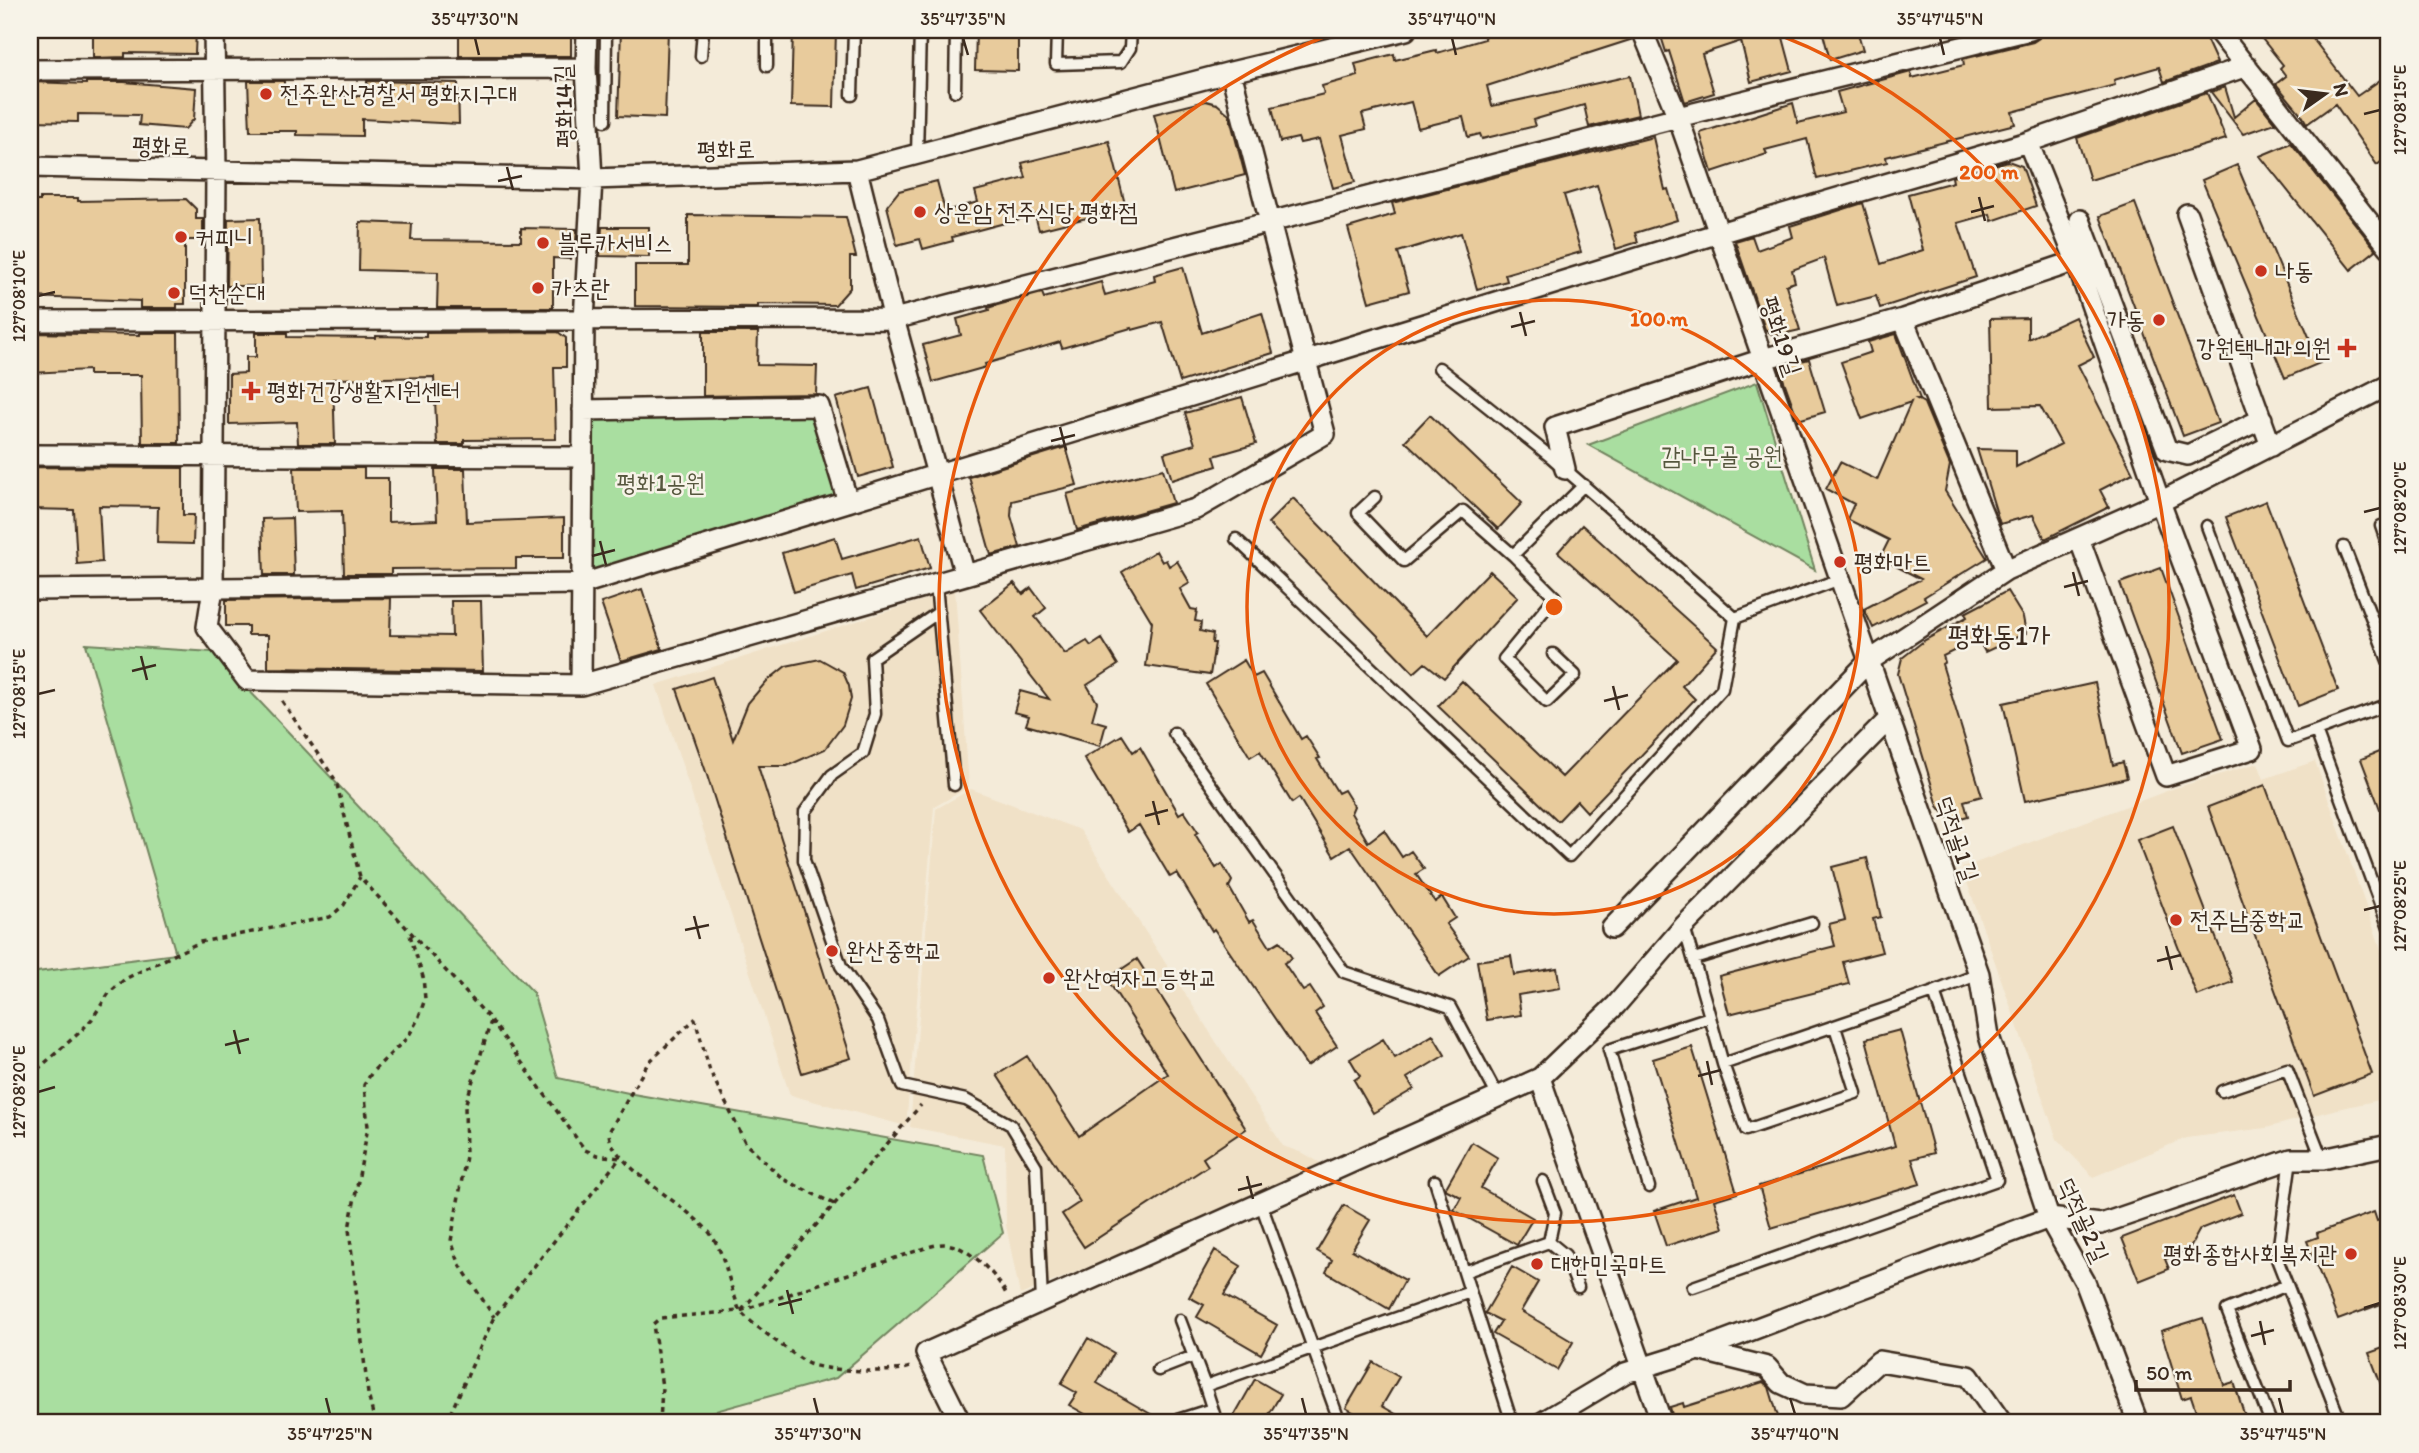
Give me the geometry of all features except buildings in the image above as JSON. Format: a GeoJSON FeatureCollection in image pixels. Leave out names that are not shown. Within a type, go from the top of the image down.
{"type":"FeatureCollection","features":[{"type":"Feature","properties":{"kind":"street"},"geometry":{"type":"LineString","coordinates":[[214,30],[216,171],[213,588],[207,627],[247,680],[581,685],[1196,509],[1325,434],[1231,72]]}},
{"type":"Feature","properties":{"kind":"street","name":"평화14길"},"geometry":{"type":"LineString","coordinates":[[581,685],[584,320],[592,180],[586,68],[587,30]]}},
{"type":"Feature","properties":{"kind":"street","name":"평화로"},"geometry":{"type":"LineString","coordinates":[[30,167],[592,180],[858,170],[1231,72],[1406,30]]}},
{"type":"Feature","properties":{"kind":"street","name":"평화19길"},"geometry":{"type":"LineString","coordinates":[[1642,30],[1678,117],[1869,661]]}},
{"type":"Feature","properties":{"kind":"street"},"geometry":{"type":"LineString","coordinates":[[30,321],[894,319],[1269,221],[2030,30]]}},
{"type":"Feature","properties":{"kind":"street"},"geometry":{"type":"LineString","coordinates":[[2217,30],[2389,247]]}},
{"type":"Feature","properties":{"kind":"street"},"geometry":{"type":"LineString","coordinates":[[30,590],[582,584],[1719,233],[2028,142],[2247,66]]}},
{"type":"Feature","properties":{"kind":"street"},"geometry":{"type":"LineString","coordinates":[[30,70],[586,68]]}},
{"type":"Feature","properties":{"kind":"street"},"geometry":{"type":"LineString","coordinates":[[2028,142],[2076,261],[2160,502],[2252,749],[2166,776],[2079,538]]}},
{"type":"Feature","properties":{"kind":"street"},"geometry":{"type":"LineString","coordinates":[[858,170],[894,319],[965,575]]}},
{"type":"Feature","properties":{"kind":"street"},"geometry":{"type":"LineString","coordinates":[[2187,214],[2271,446]]}},
{"type":"Feature","properties":{"kind":"street"},"geometry":{"type":"LineString","coordinates":[[2080,219],[2167,450],[2188,455],[2262,419]]}},
{"type":"Feature","properties":{"kind":"street"},"geometry":{"type":"LineString","coordinates":[[1565,469],[1555,426],[1763,359],[1903,319],[2076,261]]}},
{"type":"Feature","properties":{"kind":"street"},"geometry":{"type":"LineString","coordinates":[[1903,319],[2006,570]]}},
{"type":"Feature","properties":{"kind":"street"},"geometry":{"type":"LineString","coordinates":[[1612,929],[1869,661],[2006,570],[2160,502],[2389,385]]}},
{"type":"Feature","properties":{"kind":"street"},"geometry":{"type":"LineString","coordinates":[[583,410],[819,407],[848,502]]}},
{"type":"Feature","properties":{"kind":"street"},"geometry":{"type":"LineString","coordinates":[[30,455],[583,457]]}},
{"type":"Feature","properties":{"kind":"street","name":"덕적골1길"},"geometry":{"type":"LineString","coordinates":[[1869,661],[1979,974],[1989,1036]]}},
{"type":"Feature","properties":{"kind":"street"},"geometry":{"type":"LineString","coordinates":[[961,1423],[926,1353],[1540,1078],[1616,1005],[1684,926],[1889,719]]}},
{"type":"Feature","properties":{"kind":"street","name":"덕적골2길"},"geometry":{"type":"LineString","coordinates":[[1989,1036],[2049,1218],[2085,1282],[2138,1423]]}},
{"type":"Feature","properties":{"kind":"street"},"geometry":{"type":"LineString","coordinates":[[1540,1078],[1662,1423]]}},
{"type":"Feature","properties":{"kind":"street"},"geometry":{"type":"LineString","coordinates":[[1541,1423],[1625,1373],[1699,1350],[2049,1218],[2101,1224],[2291,1159],[2323,1160],[2389,1145]]}},
{"type":"Feature","properties":{"kind":"street"},"geometry":{"type":"LineString","coordinates":[[1699,1350],[1768,1367],[1781,1383],[1805,1394],[1841,1396],[1879,1361],[1969,1376],[2002,1423]]}},
{"type":"Feature","properties":{"kind":"lane"},"geometry":{"type":"LineString","coordinates":[[605,121],[606,30]]}},
{"type":"Feature","properties":{"kind":"lane"},"geometry":{"type":"LineString","coordinates":[[701,56],[703,30]]}},
{"type":"Feature","properties":{"kind":"lane"},"geometry":{"type":"LineString","coordinates":[[767,30],[767,65]]}},
{"type":"Feature","properties":{"kind":"lane"},"geometry":{"type":"LineString","coordinates":[[852,95],[854,30]]}},
{"type":"Feature","properties":{"kind":"lane"},"geometry":{"type":"LineString","coordinates":[[917,155],[920,30]]}},
{"type":"Feature","properties":{"kind":"lane"},"geometry":{"type":"LineString","coordinates":[[955,91],[956,30]]}},
{"type":"Feature","properties":{"kind":"lane"},"geometry":{"type":"LineString","coordinates":[[1057,30],[1056,64],[1121,62],[1130,48],[1131,30]]}},
{"type":"Feature","properties":{"kind":"lane"},"geometry":{"type":"LineString","coordinates":[[1439,368],[1584,485],[1735,618]]}},
{"type":"Feature","properties":{"kind":"lane"},"geometry":{"type":"LineString","coordinates":[[1513,555],[1584,485]]}},
{"type":"Feature","properties":{"kind":"lane"},"geometry":{"type":"LineString","coordinates":[[1375,497],[1358,513],[1404,561],[1463,511],[1555,597],[1504,659],[1546,702],[1575,675],[1553,654]]}},
{"type":"Feature","properties":{"kind":"lane"},"geometry":{"type":"LineString","coordinates":[[2207,526],[2288,741],[2389,704]]}},
{"type":"Feature","properties":{"kind":"lane"},"geometry":{"type":"LineString","coordinates":[[2381,526],[2389,549]]}},
{"type":"Feature","properties":{"kind":"lane"},"geometry":{"type":"LineString","coordinates":[[1236,538],[1569,856],[1722,689],[1735,618]]}},
{"type":"Feature","properties":{"kind":"lane"},"geometry":{"type":"LineString","coordinates":[[2343,547],[2389,663]]}},
{"type":"Feature","properties":{"kind":"lane"},"geometry":{"type":"LineString","coordinates":[[1735,618],[1840,579]]}},
{"type":"Feature","properties":{"kind":"lane"},"geometry":{"type":"LineString","coordinates":[[936,584],[954,785]]}},
{"type":"Feature","properties":{"kind":"lane"},"geometry":{"type":"LineString","coordinates":[[939,612],[872,658],[875,714],[863,752],[832,775],[805,812],[804,860],[841,966],[878,1020],[902,1086],[966,1100],[1012,1125],[1036,1166],[1042,1302]]}},
{"type":"Feature","properties":{"kind":"lane"},"geometry":{"type":"LineString","coordinates":[[2316,731],[2389,928]]}},
{"type":"Feature","properties":{"kind":"lane"},"geometry":{"type":"LineString","coordinates":[[1174,733],[1344,972],[1450,1007],[1498,1097]]}},
{"type":"Feature","properties":{"kind":"lane"},"geometry":{"type":"LineString","coordinates":[[1693,959],[1812,923]]}},
{"type":"Feature","properties":{"kind":"lane"},"geometry":{"type":"LineString","coordinates":[[1684,926],[1723,1064],[1746,1130],[1856,1093],[1835,1027]]}},
{"type":"Feature","properties":{"kind":"lane"},"geometry":{"type":"LineString","coordinates":[[1723,1064],[1835,1027],[1979,974]]}},
{"type":"Feature","properties":{"kind":"lane"},"geometry":{"type":"LineString","coordinates":[[1693,1287],[1997,1180],[1934,992]]}},
{"type":"Feature","properties":{"kind":"lane"},"geometry":{"type":"LineString","coordinates":[[1649,1186],[1609,1050],[1710,1017]]}},
{"type":"Feature","properties":{"kind":"lane"},"geometry":{"type":"LineString","coordinates":[[2221,1091],[2287,1069],[2323,1160]]}},
{"type":"Feature","properties":{"kind":"lane"},"geometry":{"type":"LineString","coordinates":[[2291,1159],[2277,1259],[2341,1423]]}},
{"type":"Feature","properties":{"kind":"lane"},"geometry":{"type":"LineString","coordinates":[[1435,1181],[1512,1423]]}},
{"type":"Feature","properties":{"kind":"lane"},"geometry":{"type":"LineString","coordinates":[[1542,1181],[1555,1213],[1549,1242]]}},
{"type":"Feature","properties":{"kind":"lane"},"geometry":{"type":"LineString","coordinates":[[1261,1204],[1339,1423]]}},
{"type":"Feature","properties":{"kind":"lane"},"geometry":{"type":"LineString","coordinates":[[1464,1272],[1549,1242]]}},
{"type":"Feature","properties":{"kind":"lane"},"geometry":{"type":"LineString","coordinates":[[1549,1242],[1565,1255],[1578,1287]]}},
{"type":"Feature","properties":{"kind":"lane"},"geometry":{"type":"LineString","coordinates":[[2271,1423],[2227,1310],[2287,1285]]}},
{"type":"Feature","properties":{"kind":"lane"},"geometry":{"type":"LineString","coordinates":[[1205,1386],[1470,1292]]}},
{"type":"Feature","properties":{"kind":"lane"},"geometry":{"type":"LineString","coordinates":[[1180,1320],[1217,1423]]}},
{"type":"Feature","properties":{"kind":"lane"},"geometry":{"type":"LineString","coordinates":[[1158,1370],[1194,1356]]}},
{"type":"Feature","properties":{"kind":"lane"},"geometry":{"type":"LineString","coordinates":[[1168,1423],[1212,1409]]}},
{"type":"Feature","properties":{"kind":"path"},"geometry":{"type":"LineString","coordinates":[[263,680],[281,700],[336,781],[360,877],[491,1020],[585,1150],[597,1155],[620,1157]]}},
{"type":"Feature","properties":{"kind":"path"},"geometry":{"type":"LineString","coordinates":[[30,1076],[80,1032],[109,993],[125,979],[200,942],[330,917],[344,905],[360,877]]}},
{"type":"Feature","properties":{"kind":"path"},"geometry":{"type":"LineString","coordinates":[[374,1423],[368,1394],[349,1229],[368,1127],[364,1086],[372,1072],[408,1037],[425,999],[423,977],[409,933]]}},
{"type":"Feature","properties":{"kind":"path"},"geometry":{"type":"LineString","coordinates":[[834,1204],[783,1179],[746,1144],[710,1071],[695,1019],[648,1063],[609,1132],[610,1141],[620,1157],[710,1233],[740,1311],[798,1357],[820,1367],[898,1370],[917,1363],[926,1353]]}},
{"type":"Feature","properties":{"kind":"path"},"geometry":{"type":"LineString","coordinates":[[491,1020],[465,1106],[466,1156],[451,1241],[460,1265],[494,1317]]}},
{"type":"Feature","properties":{"kind":"path"},"geometry":{"type":"LineString","coordinates":[[740,1311],[931,1093]]}},
{"type":"Feature","properties":{"kind":"path"},"geometry":{"type":"LineString","coordinates":[[446,1423],[494,1317],[620,1157]]}},
{"type":"Feature","properties":{"kind":"path"},"geometry":{"type":"LineString","coordinates":[[660,1423],[662,1387],[653,1335],[655,1322],[660,1318],[740,1311],[919,1250],[944,1244],[963,1250],[994,1275],[1006,1293],[1012,1315]]}},
{"type":"Feature","properties":{"kind":"shaded area","name":"완산중학교"},"geometry":{"type":"Polygon","coordinates":[[[955,590],[969,787],[934,807],[906,1126],[790,1095],[656,685],[955,590]]]}},
{"type":"Feature","properties":{"kind":"shaded area","name":"전주남중학교"},"geometry":{"type":"Polygon","coordinates":[[[2315,761],[2389,972],[2389,1098],[2266,1128],[2186,1138],[2093,1177],[2057,1139],[1962,868],[2172,789],[2258,763],[2264,779],[2315,761]]]}},
{"type":"Feature","properties":{"kind":"shaded area","name":"완산여자고등학교"},"geometry":{"type":"Polygon","coordinates":[[[971,789],[1080,830],[1283,1146],[1305,1154],[1329,1168],[1020,1295],[1006,1225],[1005,1145],[910,1127],[936,809],[971,789]]]}},
{"type":"Feature","properties":{"kind":"green space","name":"감나무골 공원"},"geometry":{"type":"Polygon","coordinates":[[[1757,382],[1815,570],[1588,445],[1757,382]]]}},
{"type":"Feature","properties":{"kind":"green space","name":"평화1공원"},"geometry":{"type":"Polygon","coordinates":[[[819,406],[848,502],[582,584],[583,410],[819,406]]]}},
{"type":"Feature","properties":{"kind":"green space"},"geometry":{"type":"Polygon","coordinates":[[[86,644],[213,652],[533,992],[558,1078],[633,1094],[983,1155],[1003,1233],[836,1378],[712,1412],[709,1423],[30,1423],[30,973],[176,954],[86,644]]]}},
{"type":"Feature","properties":{"kind":"place","name":"전주완산경찰서 평화지구대"},"geometry":{"type":"Point","coordinates":[266,94]}},
{"type":"Feature","properties":{"kind":"place","name":"상운암 전주식당 평화점"},"geometry":{"type":"Point","coordinates":[920,212]}},
{"type":"Feature","properties":{"kind":"place","name":"커피니"},"geometry":{"type":"Point","coordinates":[181,237]}},
{"type":"Feature","properties":{"kind":"place","name":"블루카서비스"},"geometry":{"type":"Point","coordinates":[543,243]}},
{"type":"Feature","properties":{"kind":"place","name":"나동"},"geometry":{"type":"Point","coordinates":[2261,271]}},
{"type":"Feature","properties":{"kind":"place","name":"카츠란"},"geometry":{"type":"Point","coordinates":[538,288]}},
{"type":"Feature","properties":{"kind":"place","name":"덕천순대"},"geometry":{"type":"Point","coordinates":[174,293]}},
{"type":"Feature","properties":{"kind":"place","name":"가동"},"geometry":{"type":"Point","coordinates":[2159,320]}},
{"type":"Feature","properties":{"kind":"place","name":"강원택내과의원"},"geometry":{"type":"Point","coordinates":[2347,348]}},
{"type":"Feature","properties":{"kind":"place","name":"평화건강생활지원센터"},"geometry":{"type":"Point","coordinates":[251,391]}},
{"type":"Feature","properties":{"kind":"place","name":"평화마트"},"geometry":{"type":"Point","coordinates":[1840,562]}},
{"type":"Feature","properties":{"kind":"place","name":"전주남중학교"},"geometry":{"type":"Point","coordinates":[2176,920]}},
{"type":"Feature","properties":{"kind":"place","name":"완산중학교"},"geometry":{"type":"Point","coordinates":[832,951]}},
{"type":"Feature","properties":{"kind":"place","name":"완산여자고등학교"},"geometry":{"type":"Point","coordinates":[1049,978]}},
{"type":"Feature","properties":{"kind":"place","name":"평화종합사회복지관"},"geometry":{"type":"Point","coordinates":[2351,1254]}},
{"type":"Feature","properties":{"kind":"place","name":"대한민국마트"},"geometry":{"type":"Point","coordinates":[1537,1264]}},
{"type":"Feature","properties":{"kind":"district","name":"평화동1가"},"geometry":{"type":"Point","coordinates":[1999,635]}}]}
